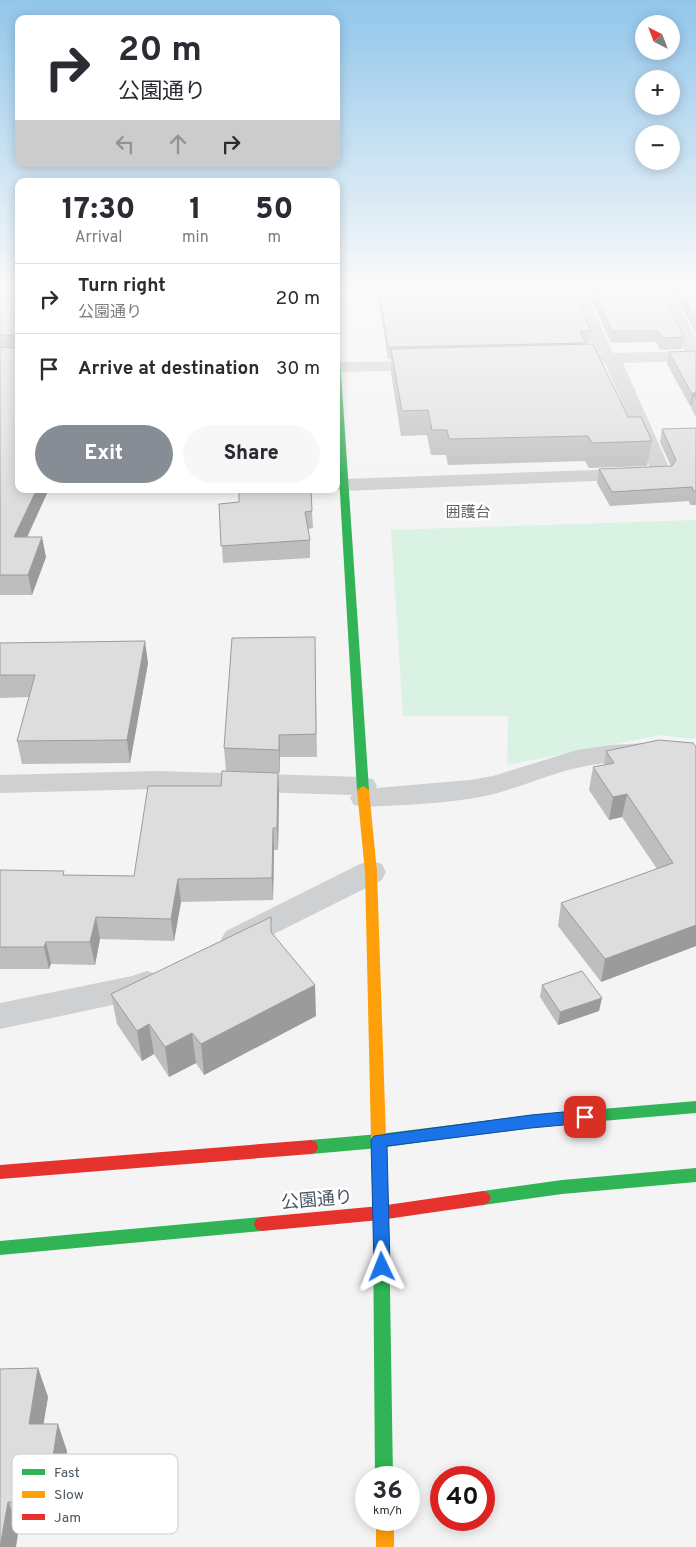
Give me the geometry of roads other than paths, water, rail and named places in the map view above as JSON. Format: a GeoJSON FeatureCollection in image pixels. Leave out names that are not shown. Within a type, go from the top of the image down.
{"type":"FeatureCollection","features":[{"type":"Feature","properties":{"kind":"street"},"geometry":{"type":"LineString","coordinates":[[344,485],[662,474],[603,359],[628,358]]}},
{"type":"Feature","properties":{"kind":"street"},"geometry":{"type":"LineString","coordinates":[[340,367],[449,365]]}},
{"type":"Feature","properties":{"kind":"street"},"geometry":{"type":"LineString","coordinates":[[340,418],[363,792],[371,872],[379,1140],[384,1466]]}},
{"type":"Feature","properties":{"kind":"street"},"geometry":{"type":"LineString","coordinates":[[0,784],[155,780],[363,792],[451,793],[487,787],[559,763],[590,756],[664,751],[696,756]]}},
{"type":"Feature","properties":{"kind":"street"},"geometry":{"type":"LineString","coordinates":[[208,953],[371,872]]}},
{"type":"Feature","properties":{"kind":"street"},"geometry":{"type":"LineString","coordinates":[[0,1016],[138,988],[173,971]]}},
{"type":"Feature","properties":{"kind":"street"},"geometry":{"type":"LineString","coordinates":[[0,1172],[379,1140],[531,1121],[696,1107]]}},
{"type":"Feature","properties":{"kind":"street","name":"公園通り"},"geometry":{"type":"LineString","coordinates":[[0,1248],[380,1213],[562,1187],[696,1175]]}},
{"type":"Feature","properties":{"kind":"street"},"geometry":{"type":"LineString","coordinates":[[385,1531],[385,1547]]}},
{"type":"Feature","properties":{"kind":"district","name":"囲護台"},"geometry":{"type":"Point","coordinates":[468,513]}}]}
